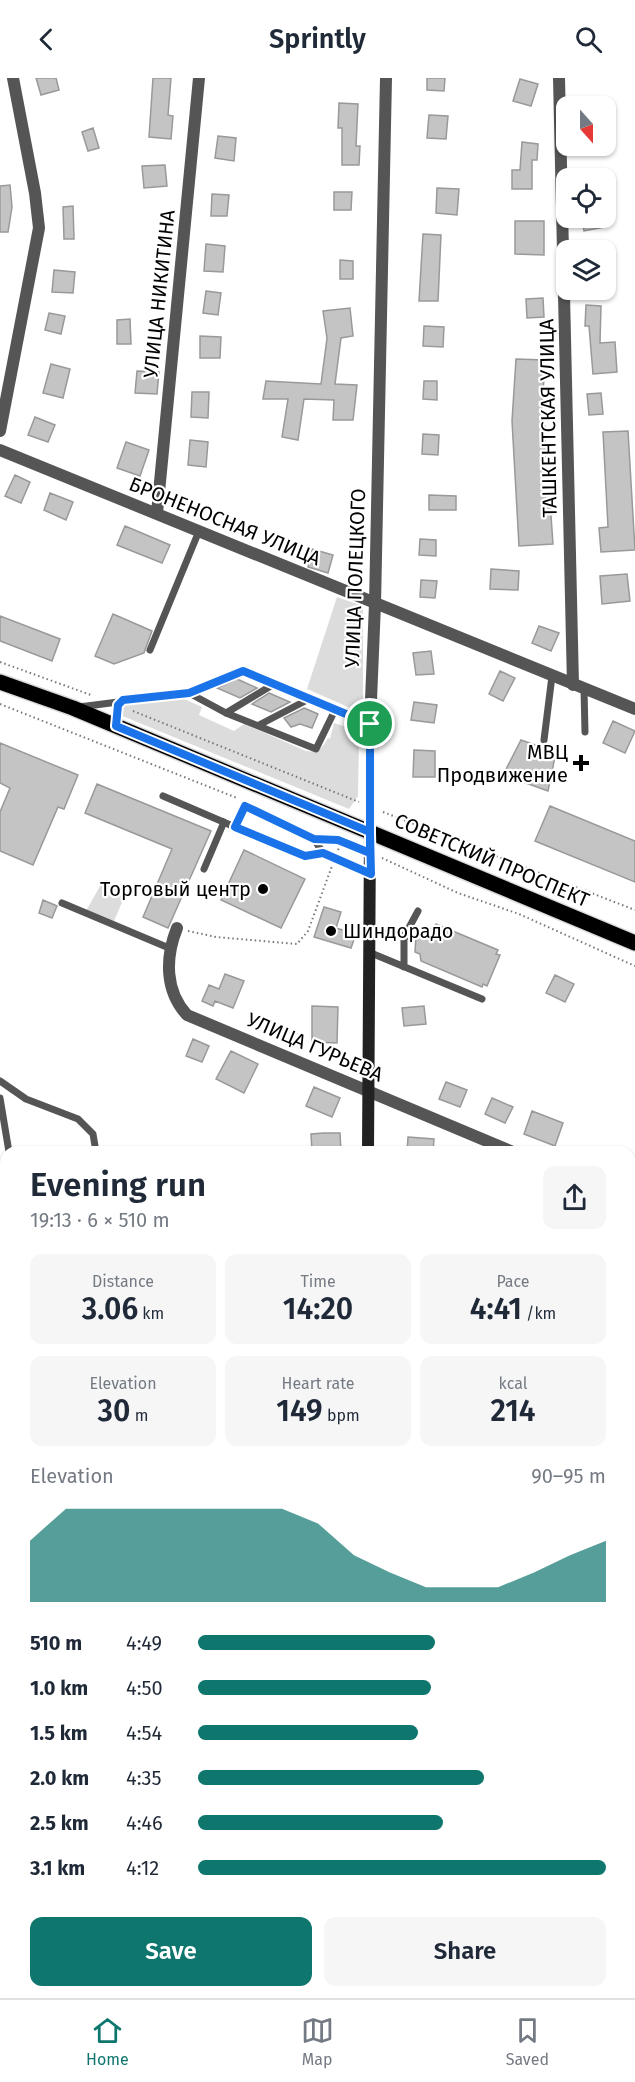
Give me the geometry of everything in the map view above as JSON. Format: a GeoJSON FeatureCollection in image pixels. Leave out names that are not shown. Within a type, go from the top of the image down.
{"type":"FeatureCollection","features":[{"type":"Feature","properties":{"kind":"main road","name":"СОВЕТСКИЙ ПРОСПЕКТ"},"geometry":{"type":"LineString","coordinates":[[0,682],[73,708],[635,943]]}},
{"type":"Feature","properties":{"kind":"street"},"geometry":{"type":"LineString","coordinates":[[0,431],[39,228],[35,193],[13,78]]}},
{"type":"Feature","properties":{"kind":"street","name":"УЛИЦА НИКИТИНА"},"geometry":{"type":"LineString","coordinates":[[157,513],[199,78]]}},
{"type":"Feature","properties":{"kind":"street","name":"УЛИЦА ПОЛЕЦКОГО"},"geometry":{"type":"LineString","coordinates":[[368,1146],[371,953],[370,724],[375,604],[386,78]]}},
{"type":"Feature","properties":{"kind":"street","name":"ТАШКЕНТСКАЯ УЛИЦА"},"geometry":{"type":"LineString","coordinates":[[559,78],[579,687]]}},
{"type":"Feature","properties":{"kind":"street","name":"БРОНЕНОСНАЯ УЛИЦА"},"geometry":{"type":"LineString","coordinates":[[0,450],[635,709]]}},
{"type":"Feature","properties":{"kind":"street","name":"УЛИЦА ГУРЬЕВА"},"geometry":{"type":"LineString","coordinates":[[177,928],[169,948],[171,986],[175,1002],[187,1015],[499,1146]]}},
{"type":"Feature","properties":{"kind":"lane"},"geometry":{"type":"LineString","coordinates":[[150,650],[199,531]]}},
{"type":"Feature","properties":{"kind":"lane"},"geometry":{"type":"LineString","coordinates":[[73,708],[189,693],[243,671],[370,724]]}},
{"type":"Feature","properties":{"kind":"lane"},"geometry":{"type":"LineString","coordinates":[[544,740],[552,676]]}},
{"type":"Feature","properties":{"kind":"lane"},"geometry":{"type":"LineString","coordinates":[[226,713],[274,684]]}},
{"type":"Feature","properties":{"kind":"lane"},"geometry":{"type":"LineString","coordinates":[[579,687],[585,732]]}},
{"type":"Feature","properties":{"kind":"lane"},"geometry":{"type":"LineString","coordinates":[[189,693],[226,713],[316,749],[335,710]]}},
{"type":"Feature","properties":{"kind":"lane"},"geometry":{"type":"LineString","coordinates":[[258,725],[309,699]]}},
{"type":"Feature","properties":{"kind":"lane"},"geometry":{"type":"LineString","coordinates":[[116,726],[120,702]]}},
{"type":"Feature","properties":{"kind":"lane"},"geometry":{"type":"LineString","coordinates":[[163,796],[305,856],[323,853],[371,874]]}},
{"type":"Feature","properties":{"kind":"lane"},"geometry":{"type":"LineString","coordinates":[[235,827],[245,806],[314,839],[323,853]]}},
{"type":"Feature","properties":{"kind":"lane"},"geometry":{"type":"LineString","coordinates":[[204,869],[224,822]]}},
{"type":"Feature","properties":{"kind":"lane"},"geometry":{"type":"LineString","coordinates":[[62,903],[169,948]]}},
{"type":"Feature","properties":{"kind":"lane"},"geometry":{"type":"LineString","coordinates":[[404,967],[402,947],[418,911]]}},
{"type":"Feature","properties":{"kind":"lane"},"geometry":{"type":"LineString","coordinates":[[371,933],[408,936]]}},
{"type":"Feature","properties":{"kind":"lane"},"geometry":{"type":"LineString","coordinates":[[371,953],[482,999]]}},
{"type":"Feature","properties":{"kind":"lane"},"geometry":{"type":"LineString","coordinates":[[0,1080],[26,1099],[78,1119],[93,1134],[95,1146]]}},
{"type":"Feature","properties":{"kind":"lane"},"geometry":{"type":"LineString","coordinates":[[0,1098],[8,1146]]}},
{"type":"Feature","properties":{"kind":"path"},"geometry":{"type":"LineString","coordinates":[[0,662],[109,702]]}},
{"type":"Feature","properties":{"kind":"path"},"geometry":{"type":"LineString","coordinates":[[120,702],[369,806],[635,910]]}},
{"type":"Feature","properties":{"kind":"path"},"geometry":{"type":"LineString","coordinates":[[0,704],[198,781],[244,802],[245,806]]}},
{"type":"Feature","properties":{"kind":"path"},"geometry":{"type":"LineString","coordinates":[[314,839],[338,840],[458,893],[519,914],[635,966]]}},
{"type":"Feature","properties":{"kind":"path"},"geometry":{"type":"LineString","coordinates":[[177,928],[216,937],[297,944],[308,931],[335,858]]}},
{"type":"Feature","properties":{"kind":"shaded area"},"geometry":{"type":"Polygon","coordinates":[[[337,597],[363,606],[363,707],[355,710],[307,689],[337,597]]]}},
{"type":"Feature","properties":{"kind":"shaded area"},"geometry":{"type":"Polygon","coordinates":[[[182,698],[202,707],[199,715],[234,731],[244,724],[306,751],[319,749],[328,738],[330,739],[334,723],[352,729],[359,740],[358,796],[349,809],[120,715],[123,705],[182,698]]]}},
{"type":"Feature","properties":{"kind":"shaded area"},"geometry":{"type":"Polygon","coordinates":[[[115,883],[129,886],[114,921],[86,911],[100,886],[115,883]]]}},
{"type":"Feature","properties":{"kind":"building"},"geometry":{"type":"Polygon","coordinates":[[[36,78],[56,78],[59,90],[41,95],[36,78]]]}},
{"type":"Feature","properties":{"kind":"building"},"geometry":{"type":"Polygon","coordinates":[[[153,78],[171,78],[168,115],[173,116],[171,139],[149,137],[153,78]]]}},
{"type":"Feature","properties":{"kind":"building"},"geometry":{"type":"Polygon","coordinates":[[[427,78],[445,78],[444,91],[427,90],[427,78]]]}},
{"type":"Feature","properties":{"kind":"building"},"geometry":{"type":"Polygon","coordinates":[[[520,79],[538,84],[531,106],[513,101],[520,79]]]}},
{"type":"Feature","properties":{"kind":"building"},"geometry":{"type":"Polygon","coordinates":[[[339,103],[358,104],[356,146],[360,146],[359,165],[342,165],[342,128],[338,128],[339,103]]]}},
{"type":"Feature","properties":{"kind":"building"},"geometry":{"type":"Polygon","coordinates":[[[429,115],[448,116],[446,139],[427,138],[429,115]]]}},
{"type":"Feature","properties":{"kind":"building"},"geometry":{"type":"Polygon","coordinates":[[[93,128],[99,148],[88,151],[82,132],[93,128]]]}},
{"type":"Feature","properties":{"kind":"building"},"geometry":{"type":"Polygon","coordinates":[[[218,136],[236,138],[234,161],[215,158],[218,136]]]}},
{"type":"Feature","properties":{"kind":"building"},"geometry":{"type":"Polygon","coordinates":[[[522,142],[538,144],[537,160],[532,160],[532,189],[512,189],[512,170],[520,170],[522,142]]]}},
{"type":"Feature","properties":{"kind":"building"},"geometry":{"type":"Polygon","coordinates":[[[165,165],[167,186],[144,188],[142,166],[165,165]]]}},
{"type":"Feature","properties":{"kind":"building"},"geometry":{"type":"Polygon","coordinates":[[[10,185],[12,207],[8,232],[0,232],[0,186],[10,185]]]}},
{"type":"Feature","properties":{"kind":"building"},"geometry":{"type":"Polygon","coordinates":[[[437,188],[459,189],[457,215],[436,213],[437,188]]]}},
{"type":"Feature","properties":{"kind":"building"},"geometry":{"type":"Polygon","coordinates":[[[334,192],[352,192],[351,210],[334,210],[334,192]]]}},
{"type":"Feature","properties":{"kind":"building"},"geometry":{"type":"Polygon","coordinates":[[[212,194],[229,195],[227,216],[211,216],[212,194]]]}},
{"type":"Feature","properties":{"kind":"building"},"geometry":{"type":"Polygon","coordinates":[[[73,206],[74,239],[64,239],[63,207],[73,206]]]}},
{"type":"Feature","properties":{"kind":"building"},"geometry":{"type":"Polygon","coordinates":[[[515,221],[544,221],[544,255],[515,254],[515,221]]]}},
{"type":"Feature","properties":{"kind":"building"},"geometry":{"type":"Polygon","coordinates":[[[583,228],[600,228],[584,231],[583,228]]]}},
{"type":"Feature","properties":{"kind":"building"},"geometry":{"type":"Polygon","coordinates":[[[423,234],[441,235],[438,301],[419,301],[423,234]]]}},
{"type":"Feature","properties":{"kind":"building"},"geometry":{"type":"Polygon","coordinates":[[[206,244],[225,246],[223,272],[204,271],[206,244]]]}},
{"type":"Feature","properties":{"kind":"building"},"geometry":{"type":"Polygon","coordinates":[[[340,260],[353,261],[353,279],[340,279],[340,260]]]}},
{"type":"Feature","properties":{"kind":"building"},"geometry":{"type":"Polygon","coordinates":[[[54,270],[75,272],[73,293],[52,292],[54,270]]]}},
{"type":"Feature","properties":{"kind":"building"},"geometry":{"type":"Polygon","coordinates":[[[206,291],[221,293],[218,315],[203,313],[206,291]]]}},
{"type":"Feature","properties":{"kind":"building"},"geometry":{"type":"Polygon","coordinates":[[[543,298],[544,317],[527,318],[526,299],[543,298]]]}},
{"type":"Feature","properties":{"kind":"building"},"geometry":{"type":"Polygon","coordinates":[[[586,305],[601,306],[600,343],[615,342],[617,372],[593,374],[589,326],[585,326],[586,305]]]}},
{"type":"Feature","properties":{"kind":"building"},"geometry":{"type":"Polygon","coordinates":[[[350,308],[353,336],[341,338],[335,384],[357,385],[353,420],[333,420],[334,400],[304,399],[298,440],[282,437],[288,399],[263,399],[266,381],[321,384],[327,338],[323,311],[350,308]]]}},
{"type":"Feature","properties":{"kind":"building"},"geometry":{"type":"Polygon","coordinates":[[[49,313],[65,316],[61,334],[45,330],[49,313]]]}},
{"type":"Feature","properties":{"kind":"building"},"geometry":{"type":"Polygon","coordinates":[[[130,319],[131,344],[117,344],[117,320],[130,319]]]}},
{"type":"Feature","properties":{"kind":"building"},"geometry":{"type":"Polygon","coordinates":[[[424,326],[444,327],[443,347],[423,346],[424,326]]]}},
{"type":"Feature","properties":{"kind":"building"},"geometry":{"type":"Polygon","coordinates":[[[200,336],[221,337],[220,358],[200,358],[200,336]]]}},
{"type":"Feature","properties":{"kind":"building"},"geometry":{"type":"Polygon","coordinates":[[[516,359],[545,360],[541,426],[545,426],[546,487],[549,487],[553,544],[519,546],[512,421],[516,359]]]}},
{"type":"Feature","properties":{"kind":"building"},"geometry":{"type":"Polygon","coordinates":[[[51,364],[70,369],[63,398],[43,393],[51,364]]]}},
{"type":"Feature","properties":{"kind":"building"},"geometry":{"type":"Polygon","coordinates":[[[137,371],[159,372],[157,394],[135,393],[137,371]]]}},
{"type":"Feature","properties":{"kind":"building"},"geometry":{"type":"Polygon","coordinates":[[[424,381],[437,381],[437,400],[423,399],[424,381]]]}},
{"type":"Feature","properties":{"kind":"building"},"geometry":{"type":"Polygon","coordinates":[[[192,392],[209,392],[208,418],[191,417],[192,392]]]}},
{"type":"Feature","properties":{"kind":"building"},"geometry":{"type":"Polygon","coordinates":[[[601,393],[603,414],[589,415],[587,394],[601,393]]]}},
{"type":"Feature","properties":{"kind":"building"},"geometry":{"type":"Polygon","coordinates":[[[35,417],[55,425],[48,442],[28,435],[35,417]]]}},
{"type":"Feature","properties":{"kind":"building"},"geometry":{"type":"Polygon","coordinates":[[[628,431],[635,550],[601,552],[599,528],[608,527],[603,432],[628,431]]]}},
{"type":"Feature","properties":{"kind":"building"},"geometry":{"type":"Polygon","coordinates":[[[423,434],[439,435],[438,455],[422,454],[423,434]]]}},
{"type":"Feature","properties":{"kind":"building"},"geometry":{"type":"Polygon","coordinates":[[[190,440],[208,442],[206,467],[188,465],[190,440]]]}},
{"type":"Feature","properties":{"kind":"building"},"geometry":{"type":"Polygon","coordinates":[[[126,442],[149,450],[140,476],[117,468],[126,442]]]}},
{"type":"Feature","properties":{"kind":"building"},"geometry":{"type":"Polygon","coordinates":[[[15,475],[30,482],[21,503],[5,496],[15,475]]]}},
{"type":"Feature","properties":{"kind":"building"},"geometry":{"type":"Polygon","coordinates":[[[50,493],[73,502],[66,520],[44,510],[50,493]]]}},
{"type":"Feature","properties":{"kind":"building"},"geometry":{"type":"Polygon","coordinates":[[[429,495],[456,496],[456,510],[429,510],[429,495]]]}},
{"type":"Feature","properties":{"kind":"building"},"geometry":{"type":"Polygon","coordinates":[[[125,526],[170,545],[162,563],[117,545],[125,526]]]}},
{"type":"Feature","properties":{"kind":"building"},"geometry":{"type":"Polygon","coordinates":[[[420,539],[436,540],[436,556],[419,555],[420,539]]]}},
{"type":"Feature","properties":{"kind":"building"},"geometry":{"type":"Polygon","coordinates":[[[312,549],[333,555],[328,573],[308,567],[312,549]]]}},
{"type":"Feature","properties":{"kind":"building"},"geometry":{"type":"Polygon","coordinates":[[[491,569],[519,571],[518,590],[490,589],[491,569]]]}},
{"type":"Feature","properties":{"kind":"building"},"geometry":{"type":"Polygon","coordinates":[[[627,574],[630,601],[602,604],[600,576],[627,574]]]}},
{"type":"Feature","properties":{"kind":"building"},"geometry":{"type":"Polygon","coordinates":[[[421,580],[437,581],[435,598],[420,597],[421,580]]]}},
{"type":"Feature","properties":{"kind":"building"},"geometry":{"type":"Polygon","coordinates":[[[113,614],[152,631],[144,653],[114,664],[95,656],[113,614]]]}},
{"type":"Feature","properties":{"kind":"building"},"geometry":{"type":"Polygon","coordinates":[[[0,616],[60,639],[52,661],[0,641],[0,616]]]}},
{"type":"Feature","properties":{"kind":"building"},"geometry":{"type":"Polygon","coordinates":[[[539,626],[559,633],[551,651],[532,643],[539,626]]]}},
{"type":"Feature","properties":{"kind":"building"},"geometry":{"type":"Polygon","coordinates":[[[431,651],[434,674],[416,675],[413,653],[431,651]]]}},
{"type":"Feature","properties":{"kind":"building"},"geometry":{"type":"Polygon","coordinates":[[[500,671],[515,678],[503,701],[489,694],[500,671]]]}},
{"type":"Feature","properties":{"kind":"building"},"geometry":{"type":"Polygon","coordinates":[[[237,679],[257,688],[240,698],[217,688],[237,679]]]}},
{"type":"Feature","properties":{"kind":"building"},"geometry":{"type":"Polygon","coordinates":[[[269,693],[290,702],[271,712],[252,704],[269,693]]]}},
{"type":"Feature","properties":{"kind":"building"},"geometry":{"type":"Polygon","coordinates":[[[414,702],[437,705],[434,723],[411,720],[414,702]]]}},
{"type":"Feature","properties":{"kind":"building"},"geometry":{"type":"Polygon","coordinates":[[[304,708],[318,714],[312,728],[300,724],[291,727],[284,718],[304,708]]]}},
{"type":"Feature","properties":{"kind":"building"},"geometry":{"type":"Polygon","coordinates":[[[613,721],[635,731],[625,753],[603,743],[613,721]]]}},
{"type":"Feature","properties":{"kind":"building"},"geometry":{"type":"Polygon","coordinates":[[[521,740],[556,752],[548,791],[503,775],[521,740]]]}},
{"type":"Feature","properties":{"kind":"building"},"geometry":{"type":"Polygon","coordinates":[[[0,743],[78,775],[64,809],[58,807],[33,865],[0,851],[0,812],[10,788],[0,783],[0,743]]]}},
{"type":"Feature","properties":{"kind":"building"},"geometry":{"type":"Polygon","coordinates":[[[414,750],[435,751],[435,777],[413,777],[414,750]]]}},
{"type":"Feature","properties":{"kind":"building"},"geometry":{"type":"Polygon","coordinates":[[[97,784],[211,831],[168,928],[143,917],[172,849],[85,813],[97,784]]]}},
{"type":"Feature","properties":{"kind":"building"},"geometry":{"type":"Polygon","coordinates":[[[550,806],[635,841],[635,882],[535,841],[550,806]]]}},
{"type":"Feature","properties":{"kind":"building","name":"Торговый центр"},"geometry":{"type":"Polygon","coordinates":[[[244,850],[305,879],[281,928],[221,900],[244,850]]]}},
{"type":"Feature","properties":{"kind":"building"},"geometry":{"type":"Polygon","coordinates":[[[43,900],[57,906],[52,918],[39,913],[43,900]]]}},
{"type":"Feature","properties":{"kind":"building","name":"Шиндорадо"},"geometry":{"type":"Polygon","coordinates":[[[324,907],[341,912],[336,928],[356,934],[351,948],[314,937],[324,907]]]}},
{"type":"Feature","properties":{"kind":"building"},"geometry":{"type":"Polygon","coordinates":[[[436,924],[498,950],[496,954],[500,955],[487,986],[483,984],[482,987],[421,961],[420,954],[415,952],[416,936],[425,928],[434,929],[436,924]]]}},
{"type":"Feature","properties":{"kind":"building"},"geometry":{"type":"Polygon","coordinates":[[[225,974],[244,981],[233,1008],[215,1001],[213,1006],[202,1001],[209,985],[219,989],[225,974]]]}},
{"type":"Feature","properties":{"kind":"building"},"geometry":{"type":"Polygon","coordinates":[[[555,975],[574,984],[565,1002],[546,993],[555,975]]]}},
{"type":"Feature","properties":{"kind":"building"},"geometry":{"type":"Polygon","coordinates":[[[312,1006],[338,1007],[337,1043],[312,1042],[312,1006]]]}},
{"type":"Feature","properties":{"kind":"building"},"geometry":{"type":"Polygon","coordinates":[[[424,1006],[426,1024],[404,1026],[402,1008],[424,1006]]]}},
{"type":"Feature","properties":{"kind":"building"},"geometry":{"type":"Polygon","coordinates":[[[193,1039],[209,1046],[202,1062],[186,1056],[193,1039]]]}},
{"type":"Feature","properties":{"kind":"building"},"geometry":{"type":"Polygon","coordinates":[[[231,1051],[258,1064],[244,1093],[216,1079],[231,1051]]]}},
{"type":"Feature","properties":{"kind":"building"},"geometry":{"type":"Polygon","coordinates":[[[446,1082],[467,1090],[460,1107],[439,1099],[446,1082]]]}},
{"type":"Feature","properties":{"kind":"building"},"geometry":{"type":"Polygon","coordinates":[[[314,1087],[340,1098],[332,1117],[306,1106],[314,1087]]]}},
{"type":"Feature","properties":{"kind":"building"},"geometry":{"type":"Polygon","coordinates":[[[492,1098],[513,1107],[505,1123],[485,1114],[492,1098]]]}},
{"type":"Feature","properties":{"kind":"building"},"geometry":{"type":"Polygon","coordinates":[[[532,1111],[563,1123],[555,1146],[524,1134],[532,1111]]]}},
{"type":"Feature","properties":{"kind":"building"},"geometry":{"type":"Polygon","coordinates":[[[340,1133],[341,1146],[312,1146],[311,1134],[340,1133]]]}},
{"type":"Feature","properties":{"kind":"building"},"geometry":{"type":"Polygon","coordinates":[[[408,1137],[434,1139],[433,1146],[407,1146],[408,1137]]]}},
{"type":"Feature","properties":{"kind":"place","name":"МВЦ Продвижение"},"geometry":{"type":"Point","coordinates":[581,763]}},
{"type":"Feature","properties":{"kind":"place","name":"Торговый центр"},"geometry":{"type":"Point","coordinates":[263,889]}},
{"type":"Feature","properties":{"kind":"place","name":"Шиндорадо"},"geometry":{"type":"Point","coordinates":[331,931]}},
{"type":"Feature","properties":{"kind":"route"},"geometry":{"type":"LineString","coordinates":[[370,724],[243,671],[189,693],[123,700],[118,705],[116,726],[370,832],[371,874],[323,853],[305,856],[235,827],[245,806],[314,839],[338,840],[370,853],[370,832],[368,790],[370,724]]}}]}
